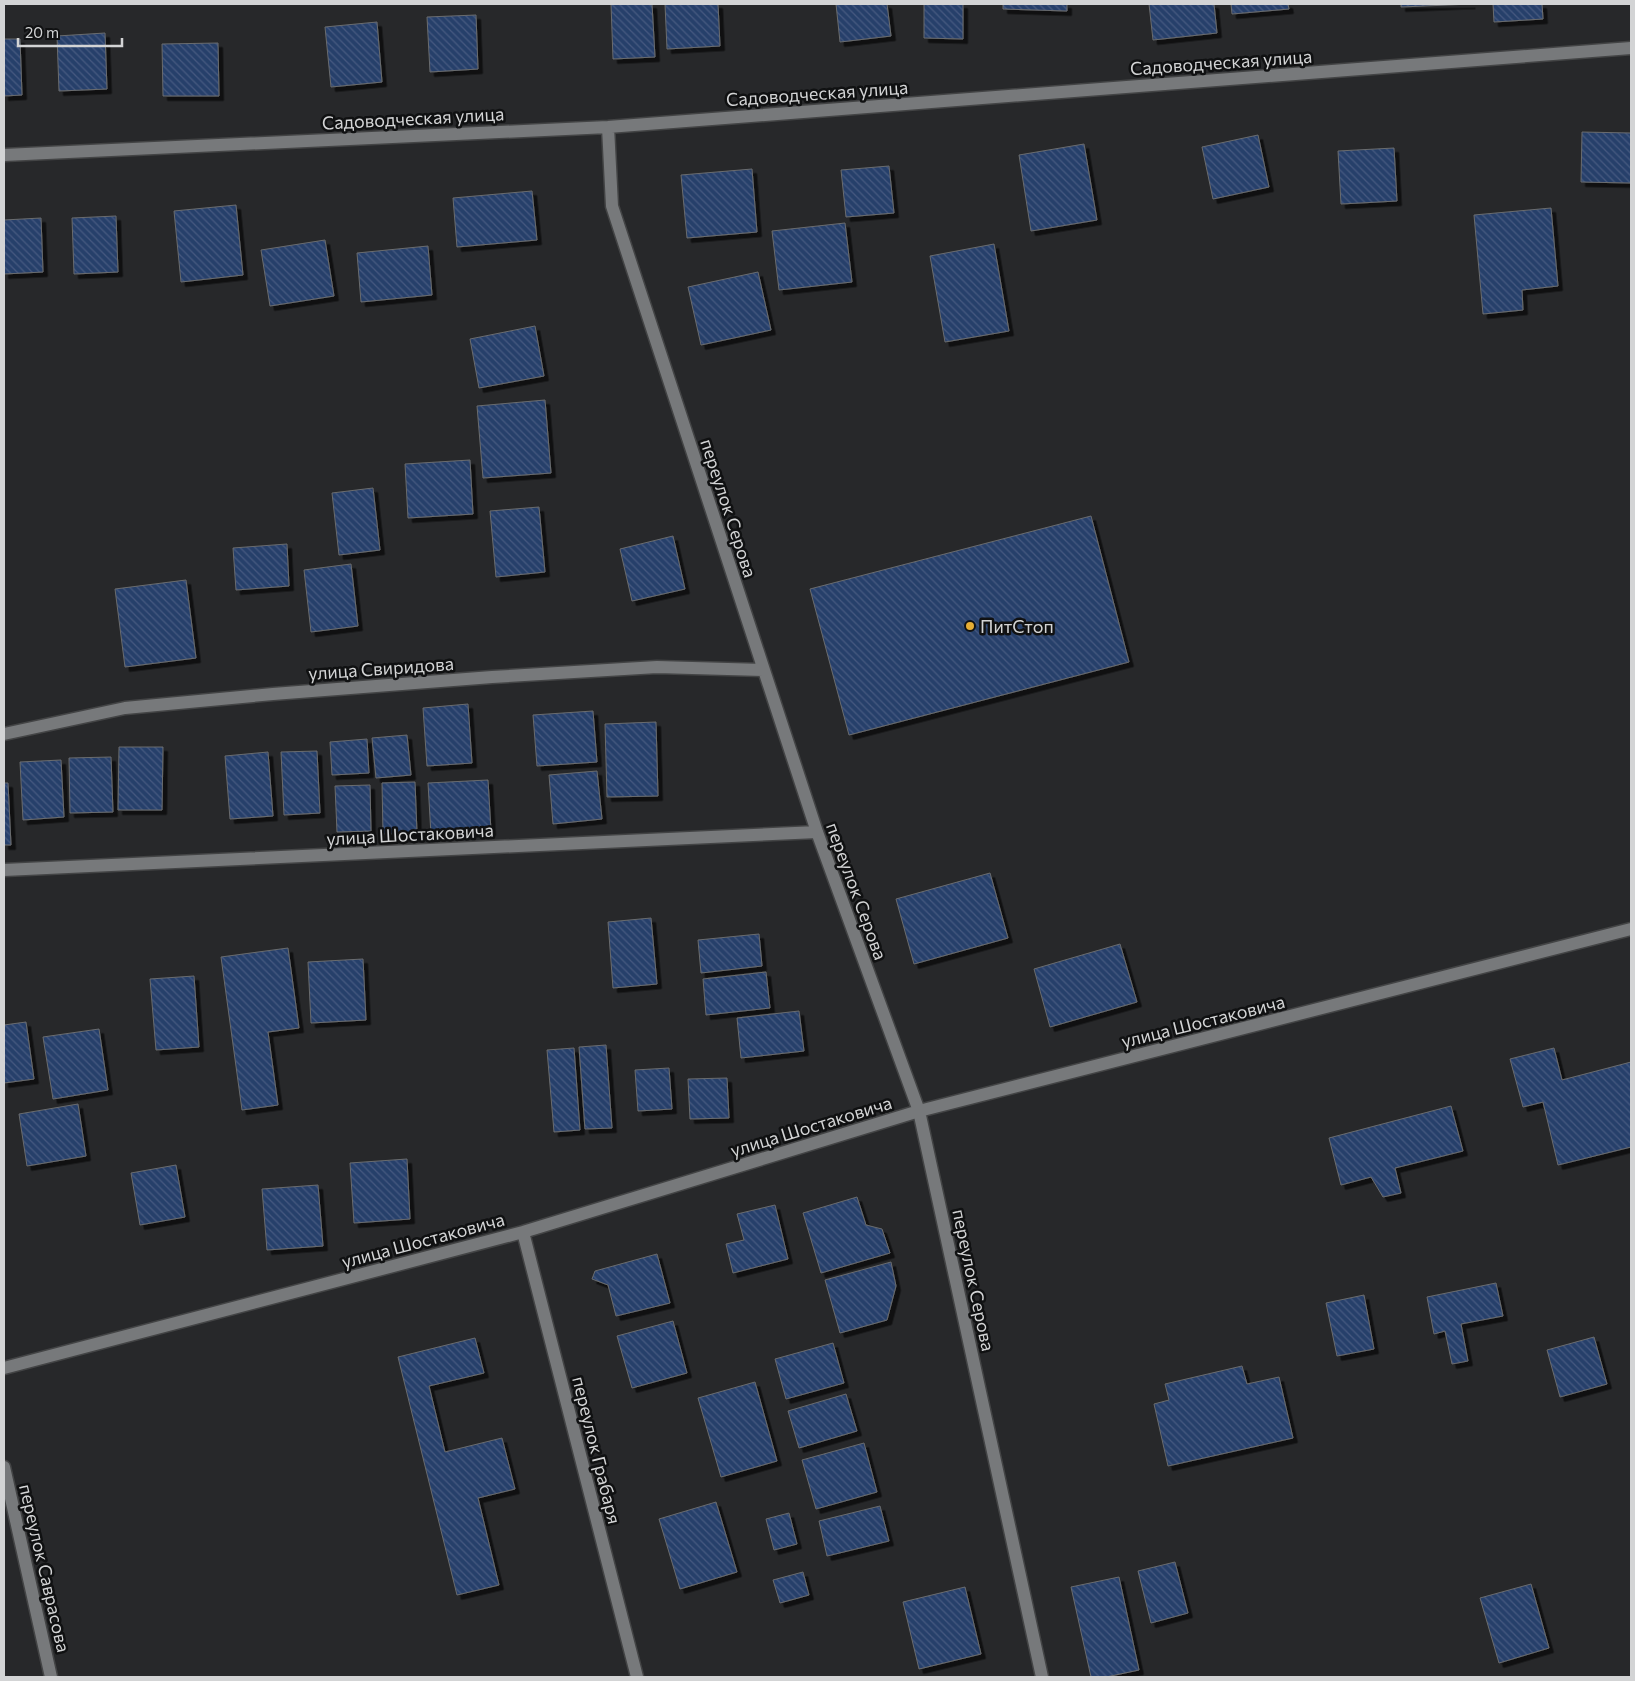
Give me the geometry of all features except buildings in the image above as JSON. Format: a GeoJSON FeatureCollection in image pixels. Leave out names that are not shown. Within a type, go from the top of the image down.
{"type":"FeatureCollection","features":[{"type":"Feature","properties":{"kind":"street","name":"Садоводческая улица"},"geometry":{"type":"LineString","coordinates":[[4,155],[608,126],[1631,48]]}},
{"type":"Feature","properties":{"kind":"street","name":"переулок Серова"},"geometry":{"type":"LineString","coordinates":[[608,126],[612,206],[817,832],[919,1111],[1042,1677]]}},
{"type":"Feature","properties":{"kind":"street","name":"улица Свиридова"},"geometry":{"type":"LineString","coordinates":[[4,734],[125,708],[273,694],[492,677],[657,667],[763,670]]}},
{"type":"Feature","properties":{"kind":"street","name":"улица Шостаковича"},"geometry":{"type":"LineString","coordinates":[[4,870],[817,832]]}},
{"type":"Feature","properties":{"kind":"street","name":"улица Шостаковича"},"geometry":{"type":"LineString","coordinates":[[4,1368],[523,1232],[919,1111],[1631,929]]}},
{"type":"Feature","properties":{"kind":"street","name":"переулок Грабаря"},"geometry":{"type":"LineString","coordinates":[[523,1232],[637,1677]]}},
{"type":"Feature","properties":{"kind":"street","name":"переулок Саврасова"},"geometry":{"type":"LineString","coordinates":[[4,1467],[52,1677]]}},
{"type":"Feature","properties":{"kind":"place","name":"ПитСтоп"},"geometry":{"type":"Point","coordinates":[970,626]}}]}
